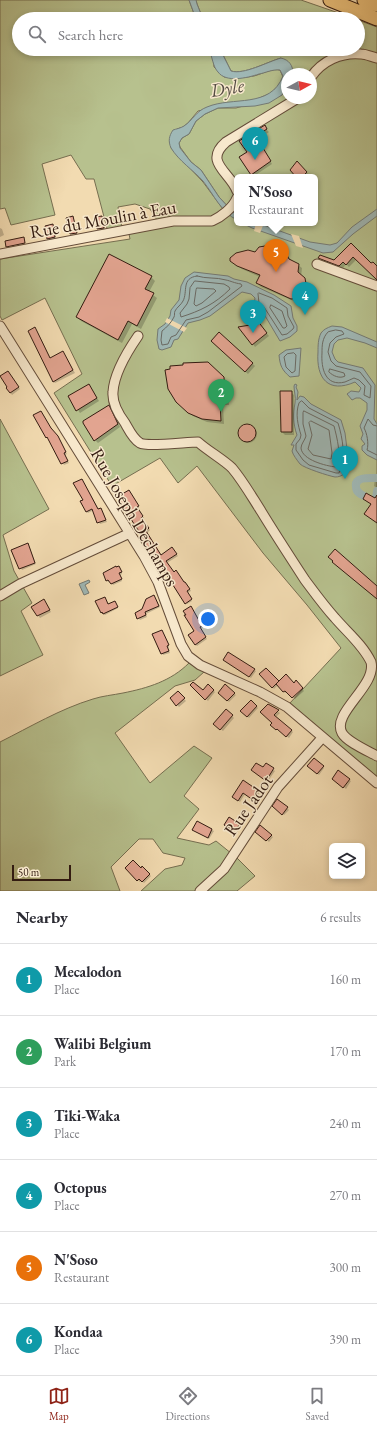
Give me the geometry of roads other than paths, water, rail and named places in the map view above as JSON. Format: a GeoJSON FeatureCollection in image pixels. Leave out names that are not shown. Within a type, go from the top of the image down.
{"type":"FeatureCollection","features":[{"type":"Feature","properties":{"kind":"highway"},"geometry":{"type":"LineString","coordinates":[[330,0],[360,12]]}},
{"type":"Feature","properties":{"kind":"highway"},"geometry":{"type":"LineString","coordinates":[[364,0],[377,5]]}},
{"type":"Feature","properties":{"kind":"highway"},"geometry":{"type":"LineString","coordinates":[[365,14],[377,19]]}},
{"type":"Feature","properties":{"kind":"street"},"geometry":{"type":"LineString","coordinates":[[365,55],[377,58]]}},
{"type":"Feature","properties":{"kind":"street"},"geometry":{"type":"LineString","coordinates":[[317,68],[324,62],[343,56]]}},
{"type":"Feature","properties":{"kind":"street"},"geometry":{"type":"LineString","coordinates":[[234,186],[220,169],[217,155],[219,148],[226,142],[288,104]]}},
{"type":"Feature","properties":{"kind":"street","name":"Rue du Moulin à Eau"},"geometry":{"type":"LineString","coordinates":[[0,254],[173,221],[214,220],[231,207],[234,202]]}},
{"type":"Feature","properties":{"kind":"street"},"geometry":{"type":"LineString","coordinates":[[317,264],[377,286]]}},
{"type":"Feature","properties":{"kind":"street","name":"Rue Joseph Dechamps"},"geometry":{"type":"LineString","coordinates":[[0,326],[130,533],[158,582],[181,644],[188,656],[200,665],[260,692],[287,707],[377,783]]}},
{"type":"Feature","properties":{"kind":"street"},"geometry":{"type":"LineString","coordinates":[[138,336],[120,367],[112,393],[114,403],[120,416],[132,436],[141,443],[160,444],[198,442],[231,468],[248,490],[305,580],[334,617],[363,648],[371,661],[373,672],[367,687],[353,702],[340,726],[342,733],[349,740],[377,756]]}},
{"type":"Feature","properties":{"kind":"street"},"geometry":{"type":"LineString","coordinates":[[0,596],[20,584],[130,533]]}},
{"type":"Feature","properties":{"kind":"street","name":"Rue Jadot"},"geometry":{"type":"LineString","coordinates":[[200,891],[224,870],[278,787],[322,738]]}},
{"type":"Feature","properties":{"kind":"water"},"geometry":{"type":"Polygon","coordinates":[[[189,0],[196,0],[200,12],[193,12],[189,0]]]}},
{"type":"Feature","properties":{"kind":"water"},"geometry":{"type":"Polygon","coordinates":[[[211,56],[224,56],[231,71],[236,72],[249,70],[281,58],[290,63],[292,68],[281,68],[281,72],[280,70],[277,70],[237,79],[226,78],[216,70],[211,56]]]}},
{"type":"Feature","properties":{"kind":"water"},"geometry":{"type":"Polygon","coordinates":[[[281,79],[281,96],[269,103],[255,106],[218,108],[205,114],[196,121],[189,134],[182,138],[179,143],[180,148],[191,162],[201,170],[219,197],[234,213],[234,218],[222,208],[203,181],[174,153],[169,141],[170,136],[173,130],[184,126],[197,113],[207,107],[260,97],[269,93],[277,86],[281,79]]]}},
{"type":"Feature","properties":{"kind":"water"},"geometry":{"type":"Polygon","coordinates":[[[377,209],[377,216],[353,234],[333,252],[323,253],[248,226],[266,226],[310,242],[330,245],[337,243],[352,227],[377,209]]]}},
{"type":"Feature","properties":{"kind":"water"},"geometry":{"type":"Polygon","coordinates":[[[194,272],[228,276],[247,282],[274,295],[291,306],[297,331],[290,337],[280,341],[261,309],[254,305],[255,298],[251,294],[242,292],[210,316],[188,323],[178,339],[174,340],[171,347],[162,350],[159,349],[157,340],[158,329],[165,324],[170,316],[171,310],[179,300],[181,286],[185,278],[194,272]]]}},
{"type":"Feature","properties":{"kind":"water"},"geometry":{"type":"Polygon","coordinates":[[[332,326],[342,327],[377,342],[377,348],[347,338],[338,340],[334,344],[332,352],[338,362],[363,368],[375,385],[374,419],[377,424],[377,460],[367,455],[362,450],[362,446],[365,444],[361,439],[363,434],[360,426],[367,410],[367,403],[360,398],[352,400],[347,394],[351,391],[359,392],[361,388],[355,382],[338,386],[331,385],[322,376],[319,369],[319,338],[323,330],[332,326]]]}},
{"type":"Feature","properties":{"kind":"water"},"geometry":{"type":"Polygon","coordinates":[[[301,348],[299,376],[290,377],[282,368],[279,355],[286,350],[301,348]]]}},
{"type":"Feature","properties":{"kind":"water"},"geometry":{"type":"Polygon","coordinates":[[[295,384],[297,385],[296,387],[298,392],[297,400],[300,396],[304,397],[311,404],[341,420],[345,433],[348,457],[344,474],[341,476],[336,477],[306,468],[300,464],[293,454],[292,451],[294,445],[291,445],[297,435],[294,419],[295,384]]]}},
{"type":"Feature","properties":{"kind":"water"},"geometry":{"type":"Polygon","coordinates":[[[89,580],[90,582],[85,585],[89,593],[84,595],[79,584],[89,580]]]}},
{"type":"Feature","properties":{"kind":"waterway"},"geometry":{"type":"LineString","coordinates":[[364,496],[357,490],[356,483],[360,479],[364,478],[377,478]]}},
{"type":"Feature","properties":{"kind":"waterway"},"geometry":{"type":"LineString","coordinates":[[375,506],[377,491]]}},
{"type":"Feature","properties":{"kind":"place","name":"Kondaa"},"geometry":{"type":"Point","coordinates":[255,160]}},
{"type":"Feature","properties":{"kind":"place","name":"N'Soso"},"geometry":{"type":"Point","coordinates":[276,272]}},
{"type":"Feature","properties":{"kind":"place","name":"Octopus"},"geometry":{"type":"Point","coordinates":[305,315]}},
{"type":"Feature","properties":{"kind":"place","name":"Tiki-Waka"},"geometry":{"type":"Point","coordinates":[253,333]}},
{"type":"Feature","properties":{"kind":"place","name":"Walibi Belgium"},"geometry":{"type":"Point","coordinates":[221,412]}},
{"type":"Feature","properties":{"kind":"place","name":"Mecalodon"},"geometry":{"type":"Point","coordinates":[345,479]}},
{"type":"Feature","properties":{"kind":"water label","name":"Dyle"},"geometry":{"type":"Point","coordinates":[227,88]}}]}
